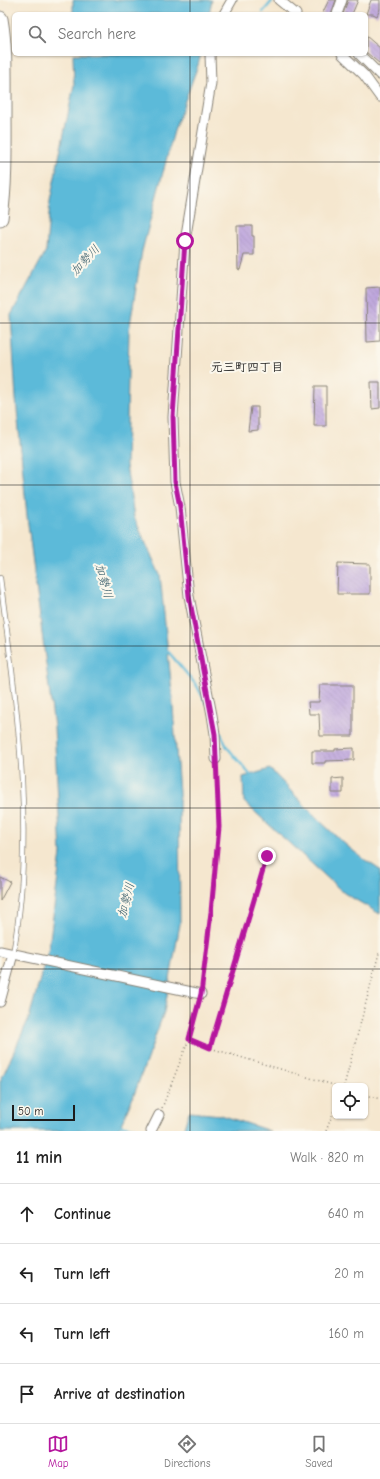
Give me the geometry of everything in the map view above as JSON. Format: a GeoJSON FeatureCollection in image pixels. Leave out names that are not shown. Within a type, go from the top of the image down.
{"type":"FeatureCollection","features":[{"type":"Feature","properties":{"kind":"main road"},"geometry":{"type":"LineString","coordinates":[[0,19],[4,62],[4,179],[0,218]]}},
{"type":"Feature","properties":{"kind":"street"},"geometry":{"type":"LineString","coordinates":[[225,12],[232,0]]}},
{"type":"Feature","properties":{"kind":"street"},"geometry":{"type":"LineString","coordinates":[[279,0],[294,12]]}},
{"type":"Feature","properties":{"kind":"street"},"geometry":{"type":"LineString","coordinates":[[338,12],[342,0]]}},
{"type":"Feature","properties":{"kind":"street"},"geometry":{"type":"LineString","coordinates":[[210,56],[211,83],[185,241],[174,430],[175,482],[180,507],[189,596],[215,734],[216,759]]}},
{"type":"Feature","properties":{"kind":"street"},"geometry":{"type":"LineString","coordinates":[[344,56],[364,75],[380,97]]}},
{"type":"Feature","properties":{"kind":"street"},"geometry":{"type":"LineString","coordinates":[[361,56],[380,75]]}},
{"type":"Feature","properties":{"kind":"street"},"geometry":{"type":"LineString","coordinates":[[0,951],[201,994]]}},
{"type":"Feature","properties":{"kind":"street"},"geometry":{"type":"LineString","coordinates":[[0,1002],[13,954]]}},
{"type":"Feature","properties":{"kind":"street"},"geometry":{"type":"LineString","coordinates":[[151,1131],[159,1114]]}},
{"type":"Feature","properties":{"kind":"lane"},"geometry":{"type":"LineString","coordinates":[[0,578],[20,748],[24,848],[20,920],[13,954]]}},
{"type":"Feature","properties":{"kind":"path"},"geometry":{"type":"LineString","coordinates":[[159,1114],[189,1039],[201,994],[219,827],[216,759]]}},
{"type":"Feature","properties":{"kind":"path"},"geometry":{"type":"LineString","coordinates":[[210,1048],[267,856]]}},
{"type":"Feature","properties":{"kind":"path"},"geometry":{"type":"LineString","coordinates":[[345,1083],[379,954]]}},
{"type":"Feature","properties":{"kind":"path"},"geometry":{"type":"LineString","coordinates":[[189,1039],[210,1048],[332,1085]]}},
{"type":"Feature","properties":{"kind":"path"},"geometry":{"type":"LineString","coordinates":[[368,1096],[380,1099]]}},
{"type":"Feature","properties":{"kind":"path"},"geometry":{"type":"LineString","coordinates":[[326,1131],[332,1116]]}},
{"type":"Feature","properties":{"kind":"water"},"geometry":{"type":"Polygon","coordinates":[[[73,0],[212,0],[209,12],[73,12],[73,0]]]}},
{"type":"Feature","properties":{"kind":"water","name":"加勢川"},"geometry":{"type":"Polygon","coordinates":[[[73,56],[200,56],[174,131],[142,251],[129,331],[126,465],[134,517],[160,575],[172,692],[179,793],[180,924],[164,1012],[134,1095],[118,1131],[0,1131],[0,1082],[29,1018],[49,947],[61,853],[54,727],[27,516],[16,399],[11,315],[46,251],[50,201],[74,85],[73,56]]]}},
{"type":"Feature","properties":{"kind":"water"},"geometry":{"type":"Polygon","coordinates":[[[270,769],[336,836],[365,860],[380,870],[380,914],[344,893],[244,802],[243,777],[270,769]]]}},
{"type":"Feature","properties":{"kind":"water"},"geometry":{"type":"Polygon","coordinates":[[[189,1112],[221,1115],[270,1131],[183,1131],[189,1112]]]}},
{"type":"Feature","properties":{"kind":"building"},"geometry":{"type":"Polygon","coordinates":[[[329,0],[336,0],[332,12],[323,12],[329,0]]]}},
{"type":"Feature","properties":{"kind":"building"},"geometry":{"type":"Polygon","coordinates":[[[348,0],[358,0],[353,12],[344,12],[348,0]]]}},
{"type":"Feature","properties":{"kind":"building"},"geometry":{"type":"Polygon","coordinates":[[[371,0],[380,0],[380,9],[377,16],[368,14],[367,12],[371,0]]]}},
{"type":"Feature","properties":{"kind":"building"},"geometry":{"type":"Polygon","coordinates":[[[368,38],[380,48],[380,64],[368,54],[368,38]]]}},
{"type":"Feature","properties":{"kind":"building"},"geometry":{"type":"Polygon","coordinates":[[[237,226],[252,226],[252,236],[254,236],[254,255],[244,255],[240,270],[238,269],[237,226]]]}},
{"type":"Feature","properties":{"kind":"building"},"geometry":{"type":"Polygon","coordinates":[[[380,287],[380,341],[367,342],[366,288],[380,287]]]}},
{"type":"Feature","properties":{"kind":"building"},"geometry":{"type":"Polygon","coordinates":[[[371,382],[380,382],[380,408],[372,409],[371,382]]]}},
{"type":"Feature","properties":{"kind":"building"},"geometry":{"type":"Polygon","coordinates":[[[315,386],[326,386],[326,426],[314,426],[315,386]]]}},
{"type":"Feature","properties":{"kind":"building"},"geometry":{"type":"Polygon","coordinates":[[[251,407],[258,407],[258,430],[248,431],[251,407]]]}},
{"type":"Feature","properties":{"kind":"building"},"geometry":{"type":"Polygon","coordinates":[[[338,563],[370,564],[370,594],[337,594],[338,563]]]}},
{"type":"Feature","properties":{"kind":"building"},"geometry":{"type":"Polygon","coordinates":[[[320,685],[353,685],[353,736],[320,736],[319,714],[309,714],[308,702],[319,702],[320,685]]]}},
{"type":"Feature","properties":{"kind":"building"},"geometry":{"type":"Polygon","coordinates":[[[354,748],[354,760],[312,763],[312,751],[335,751],[335,749],[354,748]]]}},
{"type":"Feature","properties":{"kind":"building"},"geometry":{"type":"Polygon","coordinates":[[[343,778],[343,793],[332,793],[332,779],[343,778]]]}},
{"type":"Feature","properties":{"kind":"building"},"geometry":{"type":"Polygon","coordinates":[[[0,877],[10,882],[0,901],[0,877]]]}},
{"type":"Feature","properties":{"kind":"waterway"},"geometry":{"type":"LineString","coordinates":[[263,12],[273,0]]}},
{"type":"Feature","properties":{"kind":"waterway"},"geometry":{"type":"LineString","coordinates":[[166,649],[197,686],[206,703]]}},
{"type":"Feature","properties":{"kind":"waterway"},"geometry":{"type":"LineString","coordinates":[[218,727],[227,747],[252,777]]}},
{"type":"Feature","properties":{"kind":"waterway"},"geometry":{"type":"LineString","coordinates":[[118,1125],[149,1130]]}},
{"type":"Feature","properties":{"kind":"district","name":"元三町四丁目"},"geometry":{"type":"Point","coordinates":[247,367]}},
{"type":"Feature","properties":{"kind":"route"},"geometry":{"type":"LineString","coordinates":[[185,241],[173,417],[175,482],[180,507],[189,596],[215,734],[214,747],[216,759],[219,827],[201,994],[189,1039],[210,1048],[267,856]]}}]}
